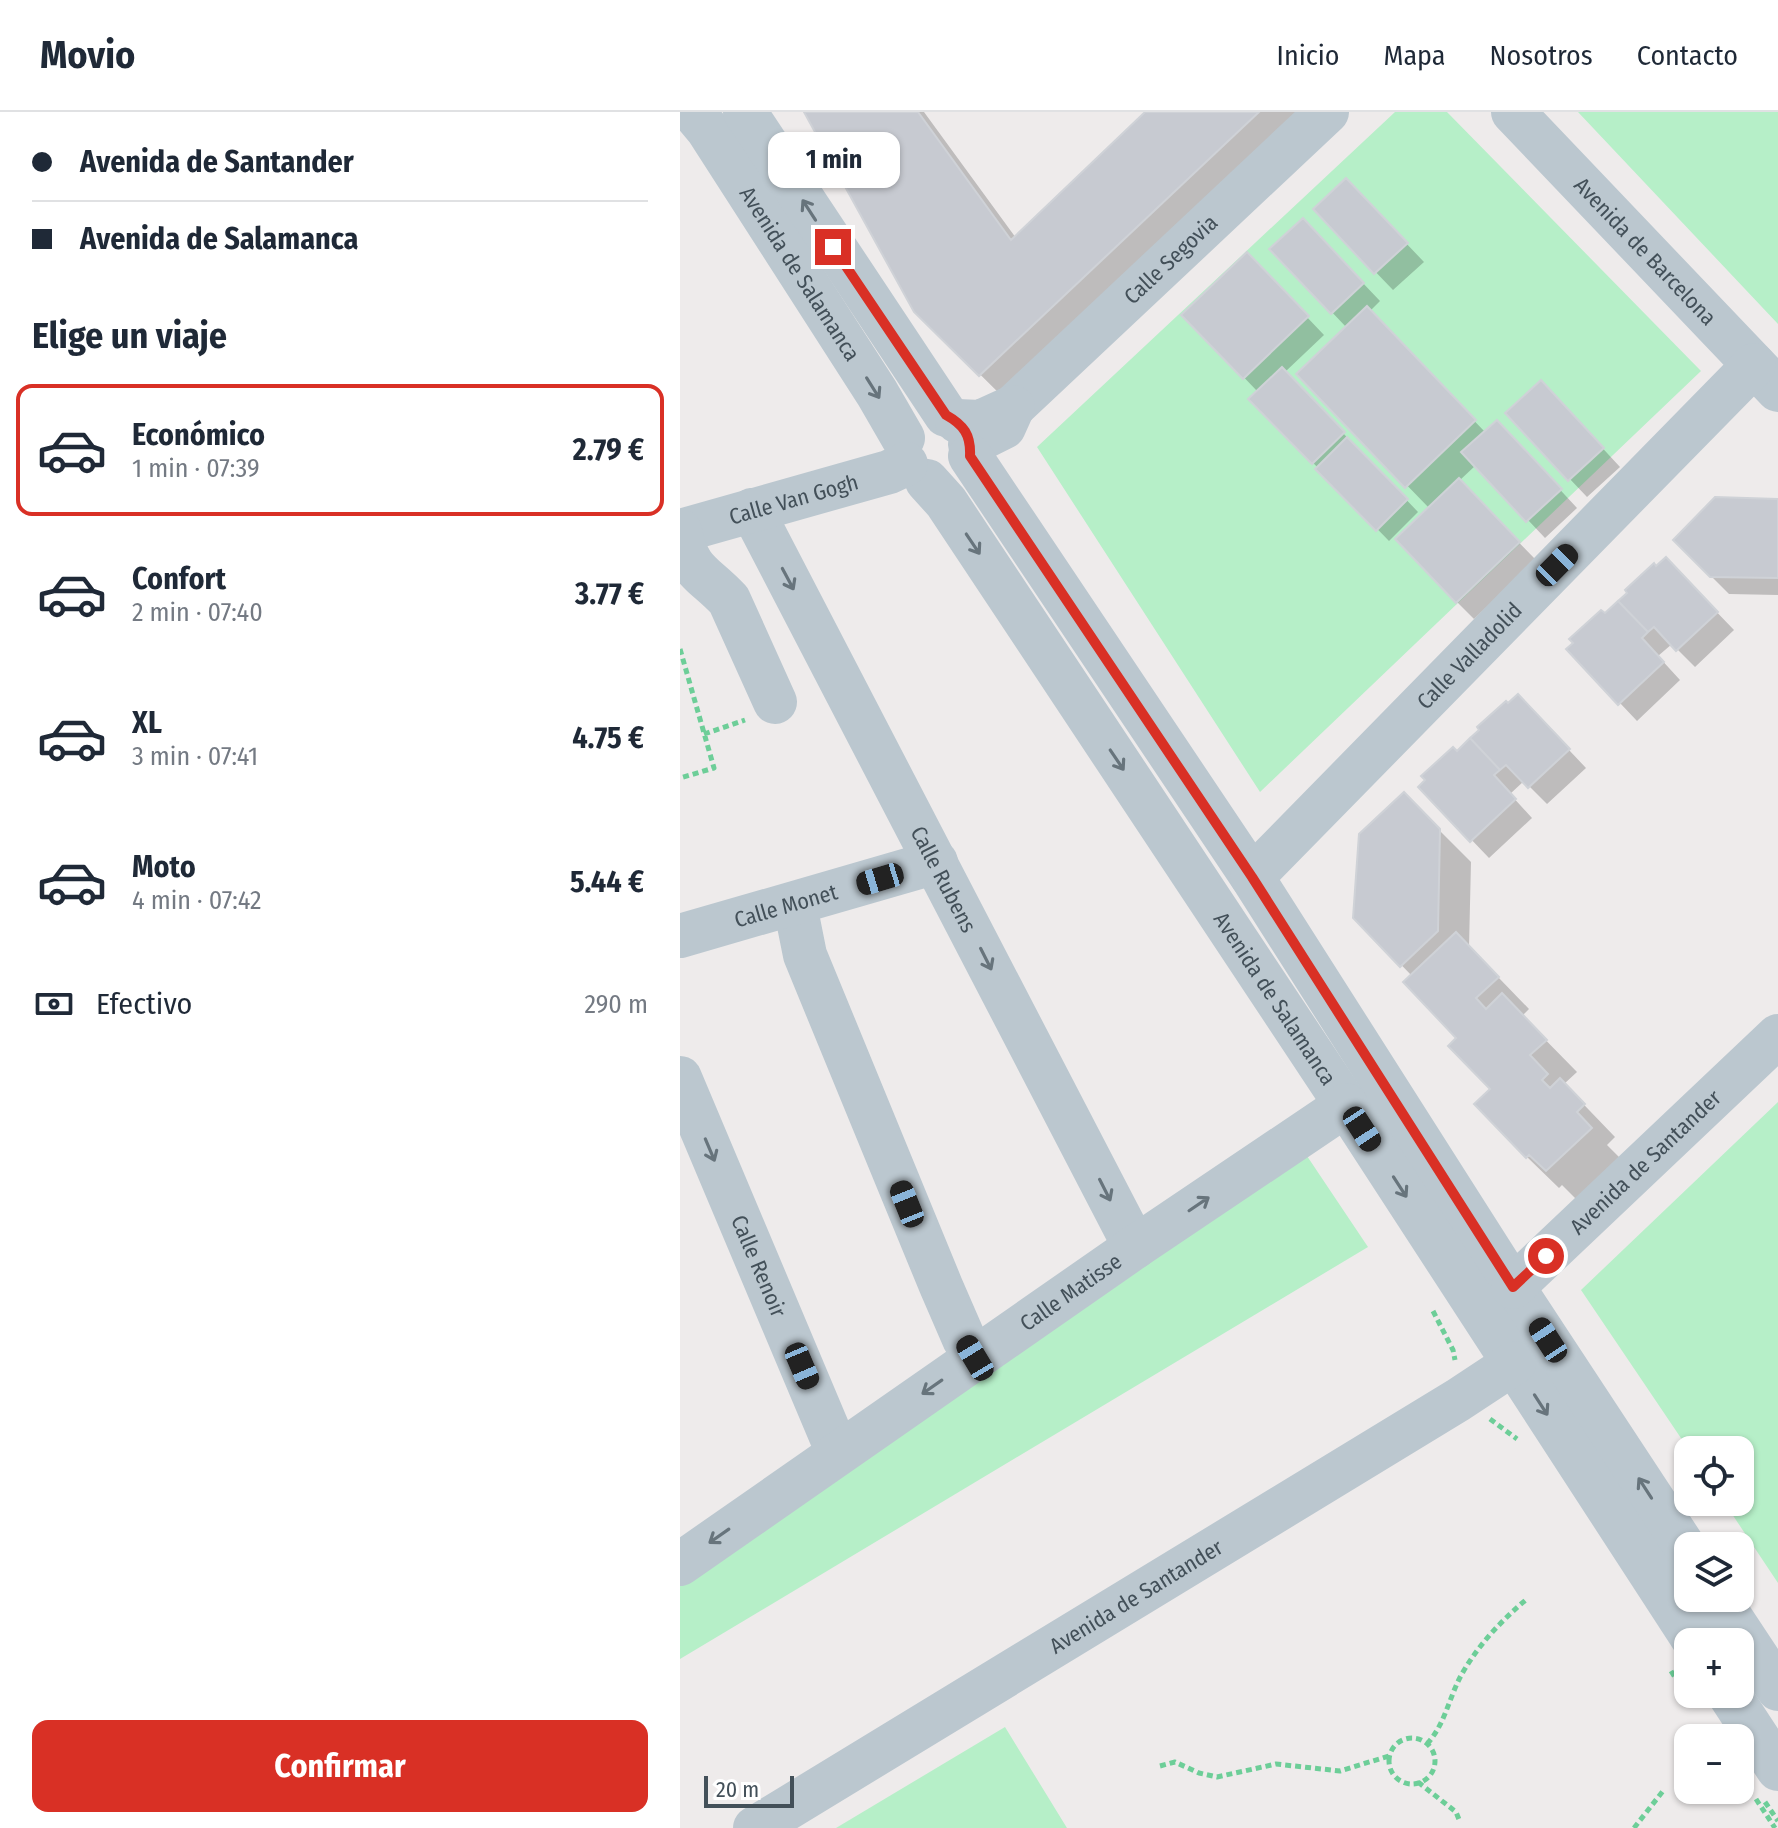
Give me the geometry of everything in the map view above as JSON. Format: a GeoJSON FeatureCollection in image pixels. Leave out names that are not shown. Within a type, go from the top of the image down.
{"type":"FeatureCollection","features":[{"type":"Feature","properties":{"kind":"street","name":"Avenida de Salamanca"},"geometry":{"type":"LineString","coordinates":[[693,112],[708,130],[877,393],[912,461],[946,502],[1346,1105],[1686,1628]]}},
{"type":"Feature","properties":{"kind":"street","name":"Avenida de Salamanca"},"geometry":{"type":"LineString","coordinates":[[745,112],[1252,877],[1513,1287],[1674,1532]]}},
{"type":"Feature","properties":{"kind":"street","name":"Calle Segovia"},"geometry":{"type":"LineString","coordinates":[[961,434],[1004,427],[1013,407],[1327,112]]}},
{"type":"Feature","properties":{"kind":"street","name":"Avenida de Barcelona"},"geometry":{"type":"LineString","coordinates":[[1513,112],[1766,377]]}},
{"type":"Feature","properties":{"kind":"street","name":"Calle Valladolid"},"geometry":{"type":"LineString","coordinates":[[1252,877],[1766,377]]}},
{"type":"Feature","properties":{"kind":"street"},"geometry":{"type":"LineString","coordinates":[[932,414],[961,434],[964,468],[954,478],[941,482],[912,461],[910,426],[920,418],[932,414]]}},
{"type":"Feature","properties":{"kind":"street","name":"Calle Van Gogh"},"geometry":{"type":"LineString","coordinates":[[680,531],[889,472],[912,461]]}},
{"type":"Feature","properties":{"kind":"street","name":"Calle Rubens"},"geometry":{"type":"LineString","coordinates":[[752,510],[1135,1247]]}},
{"type":"Feature","properties":{"kind":"street"},"geometry":{"type":"LineString","coordinates":[[680,531],[685,554],[702,578],[717,587],[729,600],[775,702]]}},
{"type":"Feature","properties":{"kind":"street","name":"Calle Monet"},"geometry":{"type":"LineString","coordinates":[[680,936],[936,862]]}},
{"type":"Feature","properties":{"kind":"street"},"geometry":{"type":"LineString","coordinates":[[795,905],[805,955],[941,1286],[975,1358]]}},
{"type":"Feature","properties":{"kind":"street","name":"Avenida de Santander"},"geometry":{"type":"LineString","coordinates":[[1513,1287],[1778,1036]]}},
{"type":"Feature","properties":{"kind":"street","name":"Calle Renoir"},"geometry":{"type":"LineString","coordinates":[[680,1078],[838,1453]]}},
{"type":"Feature","properties":{"kind":"street","name":"Calle Matisse"},"geometry":{"type":"LineString","coordinates":[[680,1564],[1135,1247],[1346,1105]]}},
{"type":"Feature","properties":{"kind":"street","name":"Avenida de Santander"},"geometry":{"type":"LineString","coordinates":[[755,1828],[1297,1499],[1514,1363]]}},
{"type":"Feature","properties":{"kind":"street"},"geometry":{"type":"LineString","coordinates":[[1727,1612],[1778,1689]]}},
{"type":"Feature","properties":{"kind":"street"},"geometry":{"type":"LineString","coordinates":[[1738,1708],[1778,1769]]}},
{"type":"Feature","properties":{"kind":"path"},"geometry":{"type":"LineString","coordinates":[[680,649],[714,768],[680,778]]}},
{"type":"Feature","properties":{"kind":"path"},"geometry":{"type":"LineString","coordinates":[[1427,1744],[1438,1730],[1463,1672],[1483,1642],[1528,1598]]}},
{"type":"Feature","properties":{"kind":"path"},"geometry":{"type":"LineString","coordinates":[[1160,1766],[1175,1762],[1217,1777],[1276,1764],[1340,1771],[1389,1756],[1400,1740],[1419,1739],[1433,1751],[1435,1761],[1427,1778],[1409,1783],[1393,1774],[1389,1756]]}},
{"type":"Feature","properties":{"kind":"path"},"geometry":{"type":"LineString","coordinates":[[1418,1782],[1456,1812],[1460,1822]]}},
{"type":"Feature","properties":{"kind":"path"},"geometry":{"type":"LineString","coordinates":[[1634,1828],[1663,1791]]}},
{"type":"Feature","properties":{"kind":"green space"},"geometry":{"type":"Polygon","coordinates":[[[1395,112],[1447,112],[1701,371],[1260,792],[1037,447],[1395,112]]]}},
{"type":"Feature","properties":{"kind":"green space"},"geometry":{"type":"Polygon","coordinates":[[[1578,112],[1778,112],[1778,324],[1578,112]]]}},
{"type":"Feature","properties":{"kind":"green space"},"geometry":{"type":"Polygon","coordinates":[[[1778,1102],[1778,1583],[1754,1547],[1754,1532],[1744,1532],[1733,1516],[1754,1516],[1754,1436],[1680,1436],[1581,1290],[1778,1102]]]}},
{"type":"Feature","properties":{"kind":"green space"},"geometry":{"type":"Polygon","coordinates":[[[1307,1156],[1368,1247],[680,1659],[680,1584],[1307,1156]]]}},
{"type":"Feature","properties":{"kind":"green space"},"geometry":{"type":"Polygon","coordinates":[[[1005,1727],[1067,1828],[836,1828],[1005,1727]]]}},
{"type":"Feature","properties":{"kind":"building"},"geometry":{"type":"Polygon","coordinates":[[[804,112],[918,112],[1011,240],[1145,112],[1259,112],[979,376],[914,312],[804,112]]]}},
{"type":"Feature","properties":{"kind":"building"},"geometry":{"type":"Polygon","coordinates":[[[1346,178],[1408,243],[1374,274],[1313,209],[1346,178]]]}},
{"type":"Feature","properties":{"kind":"building"},"geometry":{"type":"Polygon","coordinates":[[[1303,218],[1364,283],[1331,314],[1269,249],[1303,218]]]}},
{"type":"Feature","properties":{"kind":"building"},"geometry":{"type":"Polygon","coordinates":[[[1247,252],[1309,316],[1243,379],[1181,315],[1247,252]]]}},
{"type":"Feature","properties":{"kind":"building"},"geometry":{"type":"Polygon","coordinates":[[[1367,306],[1476,420],[1405,488],[1296,374],[1367,306]]]}},
{"type":"Feature","properties":{"kind":"building"},"geometry":{"type":"Polygon","coordinates":[[[1282,367],[1345,432],[1312,464],[1248,399],[1282,367]]]}},
{"type":"Feature","properties":{"kind":"building"},"geometry":{"type":"Polygon","coordinates":[[[1541,380],[1604,448],[1568,481],[1505,413],[1541,380]]]}},
{"type":"Feature","properties":{"kind":"building"},"geometry":{"type":"Polygon","coordinates":[[[1497,420],[1562,489],[1526,522],[1461,452],[1497,420]]]}},
{"type":"Feature","properties":{"kind":"building"},"geometry":{"type":"Polygon","coordinates":[[[1347,437],[1408,499],[1376,531],[1315,469],[1347,437]]]}},
{"type":"Feature","properties":{"kind":"building"},"geometry":{"type":"Polygon","coordinates":[[[1459,478],[1520,542],[1456,603],[1395,539],[1459,478]]]}},
{"type":"Feature","properties":{"kind":"building"},"geometry":{"type":"Polygon","coordinates":[[[1715,497],[1778,499],[1778,578],[1710,577],[1673,540],[1715,497]]]}},
{"type":"Feature","properties":{"kind":"building"},"geometry":{"type":"Polygon","coordinates":[[[1666,557],[1718,612],[1676,651],[1654,627],[1648,632],[1618,601],[1627,593],[1625,590],[1654,563],[1656,566],[1666,557]]]}},
{"type":"Feature","properties":{"kind":"building"},"geometry":{"type":"Polygon","coordinates":[[[1618,601],[1648,632],[1642,638],[1664,662],[1618,705],[1566,649],[1573,643],[1569,639],[1601,610],[1605,613],[1618,601]]]}},
{"type":"Feature","properties":{"kind":"building"},"geometry":{"type":"Polygon","coordinates":[[[1518,694],[1570,749],[1528,788],[1506,765],[1500,770],[1470,738],[1479,730],[1477,727],[1518,694]]]}},
{"type":"Feature","properties":{"kind":"building"},"geometry":{"type":"Polygon","coordinates":[[[1470,738],[1500,770],[1494,775],[1516,799],[1470,842],[1418,787],[1425,780],[1421,776],[1453,747],[1457,751],[1470,738]]]}},
{"type":"Feature","properties":{"kind":"building"},"geometry":{"type":"Polygon","coordinates":[[[1404,792],[1440,829],[1438,931],[1400,967],[1353,918],[1359,834],[1404,792]]]}},
{"type":"Feature","properties":{"kind":"building"},"geometry":{"type":"Polygon","coordinates":[[[1456,932],[1499,977],[1476,998],[1486,1009],[1502,993],[1547,1040],[1530,1055],[1548,1074],[1542,1080],[1550,1088],[1560,1078],[1585,1104],[1577,1112],[1592,1128],[1546,1171],[1529,1155],[1526,1158],[1474,1104],[1490,1089],[1448,1046],[1456,1038],[1403,982],[1456,932]]]}},
{"type":"Feature","properties":{"kind":"route"},"geometry":{"type":"LineString","coordinates":[[833,247],[946,415],[964,428],[970,444],[970,456],[1252,877],[1513,1287],[1546,1256]]}}]}
